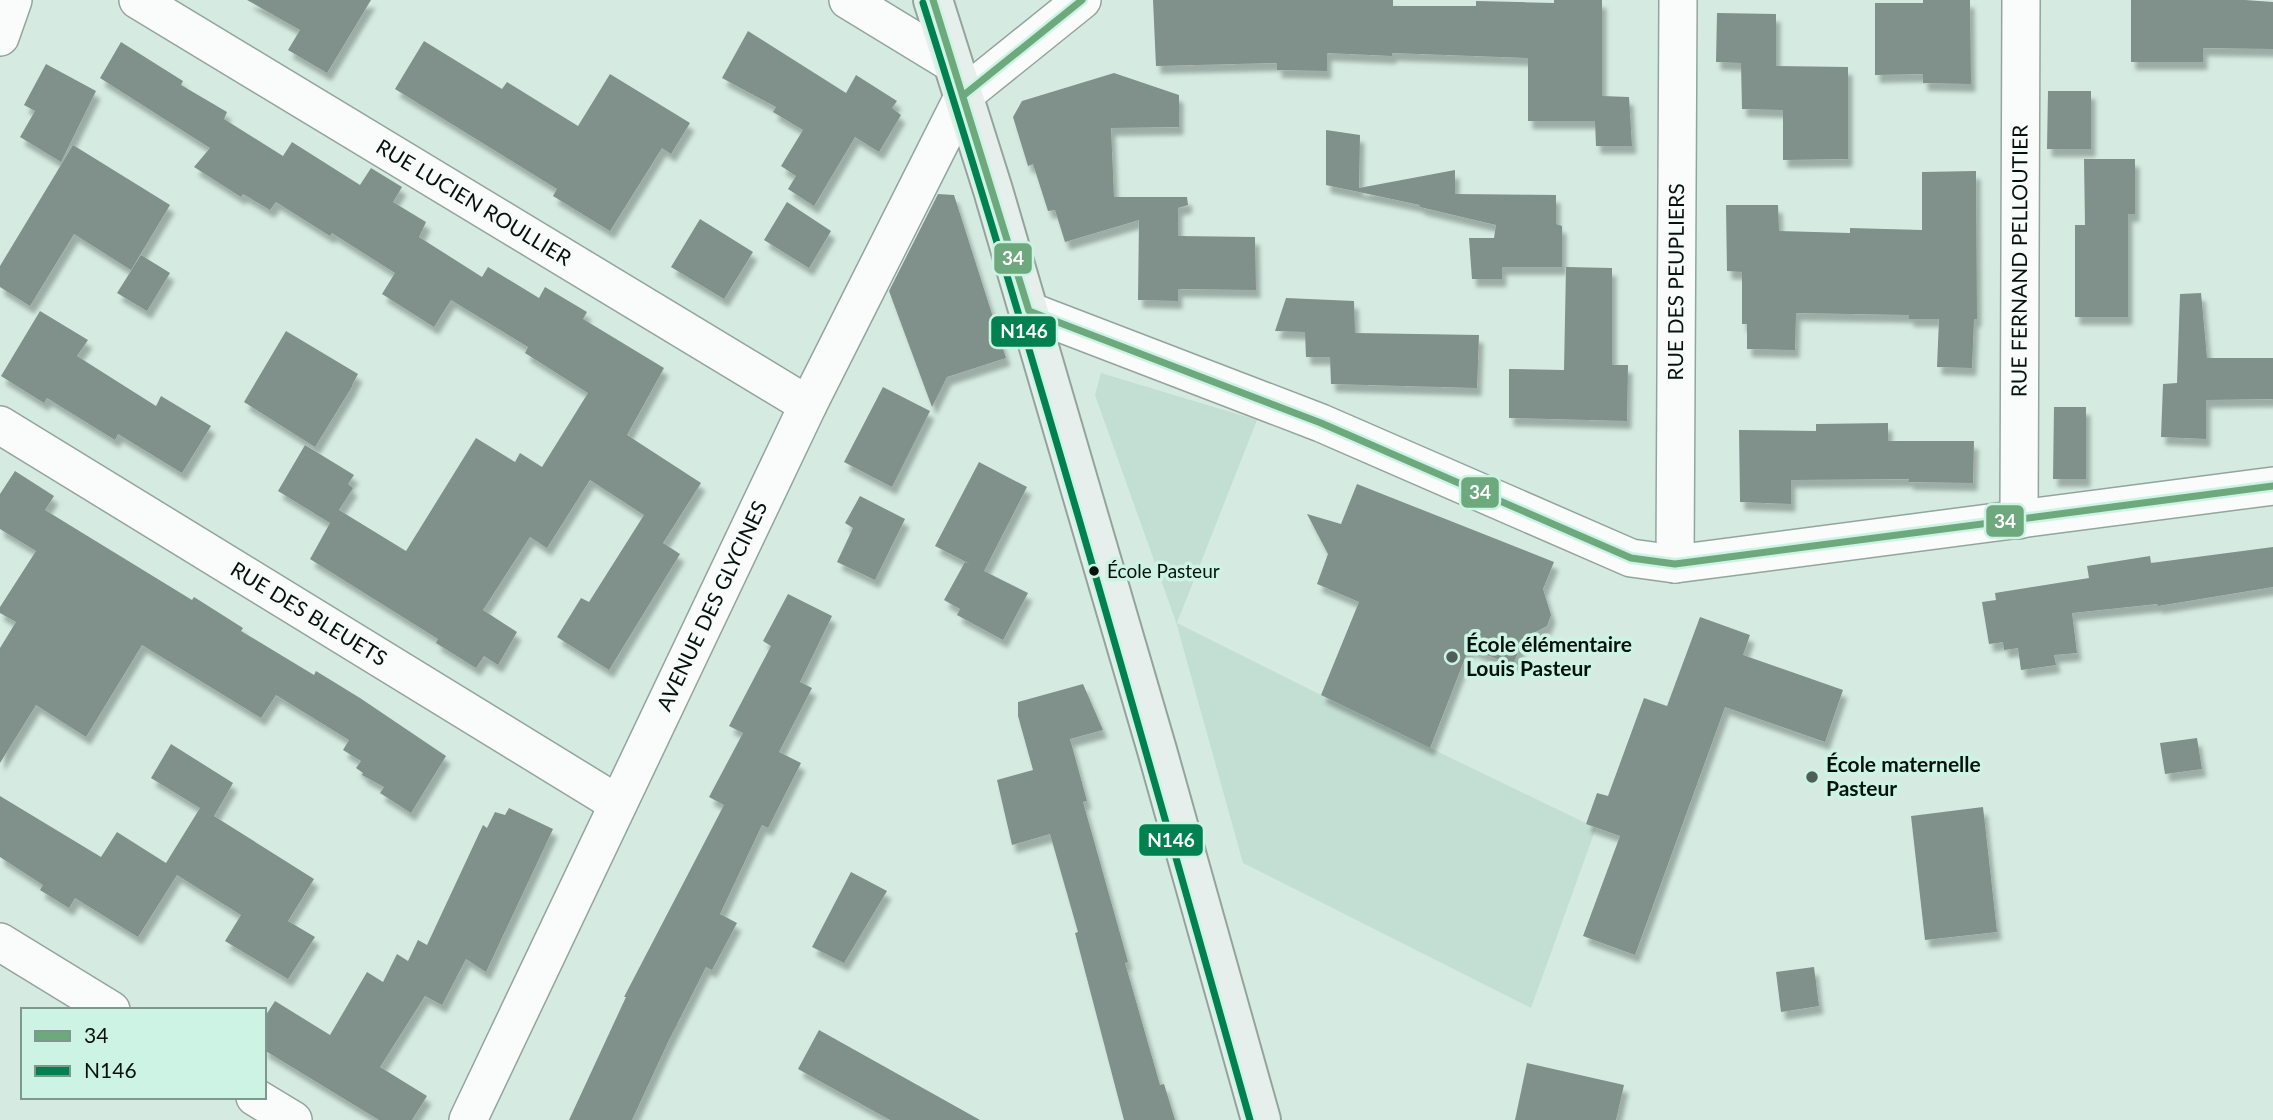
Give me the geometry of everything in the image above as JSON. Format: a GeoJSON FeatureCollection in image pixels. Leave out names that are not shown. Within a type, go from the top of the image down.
{"type":"FeatureCollection","features":[{"type":"Feature","properties":{"kind":"street"},"geometry":{"type":"LineString","coordinates":[[0,37],[13,0]]}},
{"type":"Feature","properties":{"kind":"street","name":"RUE LUCIEN ROULLIER"},"geometry":{"type":"LineString","coordinates":[[138,0],[808,405]]}},
{"type":"Feature","properties":{"kind":"street"},"geometry":{"type":"LineString","coordinates":[[848,0],[959,80]]}},
{"type":"Feature","properties":{"kind":"street"},"geometry":{"type":"LineString","coordinates":[[933,0],[1029,311],[1261,1120]]}},
{"type":"Feature","properties":{"kind":"street"},"geometry":{"type":"LineString","coordinates":[[959,80],[1082,0]]}},
{"type":"Feature","properties":{"kind":"street","name":"RUE DES PEUPLIERS"},"geometry":{"type":"LineString","coordinates":[[1675,564],[1678,0]]}},
{"type":"Feature","properties":{"kind":"street","name":"RUE FERNAND PELLOUTIER"},"geometry":{"type":"LineString","coordinates":[[2019,520],[2021,0]]}},
{"type":"Feature","properties":{"kind":"street","name":"AVENUE DES GLYCINES"},"geometry":{"type":"LineString","coordinates":[[468,1120],[808,405],[959,80]]}},
{"type":"Feature","properties":{"kind":"street"},"geometry":{"type":"LineString","coordinates":[[1029,311],[1321,423],[1631,558],[1675,564],[2273,486]]}},
{"type":"Feature","properties":{"kind":"street","name":"RUE DES BLEUETS"},"geometry":{"type":"LineString","coordinates":[[0,425],[618,804]]}},
{"type":"Feature","properties":{"kind":"street"},"geometry":{"type":"LineString","coordinates":[[0,942],[108,1008]]}},
{"type":"Feature","properties":{"kind":"street"},"geometry":{"type":"LineString","coordinates":[[258,1099],[293,1120]]}},
{"type":"Feature","properties":{"kind":"green space"},"geometry":{"type":"Polygon","coordinates":[[[1101,373],[1257,420],[1177,623],[1596,828],[1531,1008],[1243,863],[1176,622],[1095,395],[1101,373]]]}},
{"type":"Feature","properties":{"kind":"building"},"geometry":{"type":"Polygon","coordinates":[[[247,0],[371,0],[327,73],[288,50],[300,30],[247,0]]]}},
{"type":"Feature","properties":{"kind":"building"},"geometry":{"type":"Polygon","coordinates":[[[1153,0],[1393,0],[1393,6],[1476,6],[1476,1],[1554,3],[1554,0],[1602,0],[1602,96],[1629,97],[1632,146],[1596,146],[1595,121],[1528,121],[1528,58],[1327,53],[1327,71],[1277,70],[1277,63],[1156,66],[1153,0]]]}},
{"type":"Feature","properties":{"kind":"building"},"geometry":{"type":"Polygon","coordinates":[[[1923,0],[1970,0],[1971,84],[1923,83],[1923,74],[1875,75],[1875,3],[1923,3],[1923,0]]]}},
{"type":"Feature","properties":{"kind":"building"},"geometry":{"type":"Polygon","coordinates":[[[2131,0],[2273,2],[2273,49],[2203,48],[2203,62],[2131,62],[2131,0]]]}},
{"type":"Feature","properties":{"kind":"building"},"geometry":{"type":"Polygon","coordinates":[[[1717,13],[1776,14],[1776,66],[1848,67],[1848,159],[1783,160],[1783,110],[1742,109],[1741,63],[1716,62],[1717,13]]]}},
{"type":"Feature","properties":{"kind":"building"},"geometry":{"type":"Polygon","coordinates":[[[748,31],[846,93],[856,75],[897,101],[892,108],[901,115],[879,152],[855,137],[814,206],[788,189],[796,176],[781,166],[803,130],[773,112],[776,107],[722,78],[748,31]]]}},
{"type":"Feature","properties":{"kind":"building"},"geometry":{"type":"Polygon","coordinates":[[[424,41],[502,89],[507,82],[578,126],[610,74],[690,123],[671,154],[662,148],[610,231],[553,196],[557,189],[395,89],[424,41]]]}},
{"type":"Feature","properties":{"kind":"building"},"geometry":{"type":"Polygon","coordinates":[[[121,42],[183,81],[181,85],[227,112],[224,119],[283,156],[292,142],[360,185],[371,168],[402,187],[393,202],[426,222],[419,237],[482,277],[488,267],[539,298],[545,287],[587,312],[583,319],[664,368],[627,435],[701,483],[663,543],[680,554],[609,670],[557,637],[581,598],[589,602],[644,515],[590,480],[547,548],[530,537],[483,610],[517,632],[498,665],[484,656],[476,668],[436,643],[438,639],[310,559],[330,523],[278,491],[305,445],[354,475],[348,484],[353,488],[339,510],[406,551],[476,438],[515,462],[520,453],[542,467],[588,393],[525,353],[528,347],[451,300],[434,327],[382,294],[395,273],[276,202],[270,210],[243,194],[241,197],[194,167],[210,148],[100,78],[121,42]]]}},
{"type":"Feature","properties":{"kind":"building"},"geometry":{"type":"Polygon","coordinates":[[[46,64],[96,91],[61,162],[20,137],[35,111],[24,105],[46,64]]]}},
{"type":"Feature","properties":{"kind":"building"},"geometry":{"type":"Polygon","coordinates":[[[1114,73],[1179,95],[1179,127],[1111,128],[1114,197],[1187,197],[1188,205],[1178,208],[1178,236],[1255,237],[1256,290],[1178,289],[1178,301],[1138,300],[1139,220],[1065,242],[1055,210],[1048,211],[1033,164],[1028,166],[1013,117],[1022,101],[1114,73]]]}},
{"type":"Feature","properties":{"kind":"building"},"geometry":{"type":"Polygon","coordinates":[[[2048,91],[2091,91],[2091,149],[2047,149],[2048,91]]]}},
{"type":"Feature","properties":{"kind":"building"},"geometry":{"type":"Polygon","coordinates":[[[1326,130],[1360,135],[1359,188],[1455,170],[1455,194],[1556,195],[1556,224],[1562,226],[1562,267],[1502,267],[1502,279],[1472,279],[1469,238],[1494,238],[1496,225],[1326,185],[1326,130]]]}},
{"type":"Feature","properties":{"kind":"building"},"geometry":{"type":"Polygon","coordinates":[[[73,145],[170,205],[131,270],[74,234],[30,306],[0,287],[0,266],[73,145]]]}},
{"type":"Feature","properties":{"kind":"building"},"geometry":{"type":"Polygon","coordinates":[[[2084,159],[2135,159],[2135,214],[2128,214],[2128,317],[2075,317],[2075,225],[2085,225],[2084,159]]]}},
{"type":"Feature","properties":{"kind":"building"},"geometry":{"type":"Polygon","coordinates":[[[1976,171],[1977,319],[1974,319],[1972,368],[1937,367],[1939,319],[1909,319],[1909,315],[1796,313],[1795,350],[1747,349],[1747,324],[1742,324],[1742,272],[1727,271],[1726,205],[1778,205],[1779,231],[1850,233],[1850,228],[1922,230],[1922,172],[1976,171]]]}},
{"type":"Feature","properties":{"kind":"building"},"geometry":{"type":"Polygon","coordinates":[[[938,194],[954,195],[1006,358],[947,377],[932,407],[889,291],[938,194]]]}},
{"type":"Feature","properties":{"kind":"building"},"geometry":{"type":"Polygon","coordinates":[[[787,202],[831,231],[809,268],[764,240],[787,202]]]}},
{"type":"Feature","properties":{"kind":"building"},"geometry":{"type":"Polygon","coordinates":[[[700,219],[753,252],[724,299],[671,267],[700,219]]]}},
{"type":"Feature","properties":{"kind":"building"},"geometry":{"type":"Polygon","coordinates":[[[141,255],[170,273],[147,311],[117,293],[141,255]]]}},
{"type":"Feature","properties":{"kind":"building"},"geometry":{"type":"Polygon","coordinates":[[[1566,267],[1612,268],[1612,365],[1628,365],[1627,421],[1509,418],[1509,369],[1564,370],[1566,267]]]}},
{"type":"Feature","properties":{"kind":"building"},"geometry":{"type":"Polygon","coordinates":[[[2201,293],[2207,358],[2273,358],[2273,399],[2206,400],[2206,439],[2161,437],[2163,384],[2177,383],[2180,294],[2201,293]]]}},
{"type":"Feature","properties":{"kind":"building"},"geometry":{"type":"Polygon","coordinates":[[[1286,298],[1354,301],[1355,333],[1479,335],[1477,388],[1331,384],[1330,357],[1306,357],[1305,332],[1275,331],[1286,298]]]}},
{"type":"Feature","properties":{"kind":"building"},"geometry":{"type":"Polygon","coordinates":[[[40,311],[88,340],[77,356],[156,406],[161,396],[211,426],[182,473],[118,434],[115,440],[47,398],[44,403],[1,376],[40,311]]]}},
{"type":"Feature","properties":{"kind":"building"},"geometry":{"type":"Polygon","coordinates":[[[286,331],[358,374],[315,447],[244,402],[286,331]]]}},
{"type":"Feature","properties":{"kind":"building"},"geometry":{"type":"Polygon","coordinates":[[[883,387],[930,411],[892,487],[844,462],[883,387]]]}},
{"type":"Feature","properties":{"kind":"building"},"geometry":{"type":"Polygon","coordinates":[[[2054,407],[2086,407],[2086,479],[2053,479],[2054,407]]]}},
{"type":"Feature","properties":{"kind":"building"},"geometry":{"type":"Polygon","coordinates":[[[1888,423],[1888,441],[1974,441],[1973,483],[1908,482],[1909,479],[1791,480],[1791,504],[1740,502],[1739,430],[1816,431],[1816,424],[1888,423]]]}},
{"type":"Feature","properties":{"kind":"building"},"geometry":{"type":"Polygon","coordinates":[[[979,462],[1027,487],[984,571],[1028,593],[1003,640],[957,615],[960,609],[944,600],[965,562],[970,564],[935,546],[979,462]]]}},
{"type":"Feature","properties":{"kind":"building"},"geometry":{"type":"Polygon","coordinates":[[[15,471],[54,496],[45,510],[192,600],[194,597],[243,628],[241,631],[314,675],[316,671],[446,756],[411,813],[380,793],[384,787],[362,775],[356,768],[361,761],[343,750],[349,740],[276,695],[261,718],[142,645],[86,737],[36,705],[0,763],[0,648],[16,622],[0,613],[0,607],[36,551],[0,529],[0,494],[15,471]]]}},
{"type":"Feature","properties":{"kind":"building"},"geometry":{"type":"Polygon","coordinates":[[[1357,484],[1554,562],[1543,589],[1551,615],[1547,626],[1524,638],[1513,665],[1469,648],[1430,748],[1321,695],[1359,602],[1317,584],[1328,554],[1307,514],[1341,524],[1357,484]]]}},
{"type":"Feature","properties":{"kind":"building"},"geometry":{"type":"Polygon","coordinates":[[[860,496],[905,519],[875,580],[837,562],[853,528],[845,523],[860,496]]]}},
{"type":"Feature","properties":{"kind":"building"},"geometry":{"type":"Polygon","coordinates":[[[2273,547],[2273,587],[2158,606],[2072,613],[2077,653],[2054,655],[2056,665],[2021,670],[2018,648],[2004,650],[2003,642],[1989,644],[1982,602],[1996,600],[1995,593],[2089,578],[2087,566],[2150,556],[2151,563],[2273,547]]]}},
{"type":"Feature","properties":{"kind":"building"},"geometry":{"type":"Polygon","coordinates":[[[788,594],[832,616],[800,682],[812,688],[779,752],[801,763],[768,828],[762,825],[720,914],[737,923],[712,970],[706,967],[632,1120],[569,1120],[624,997],[724,805],[709,797],[743,733],[729,726],[771,646],[763,641],[788,594]]]}},
{"type":"Feature","properties":{"kind":"building"},"geometry":{"type":"Polygon","coordinates":[[[1700,617],[1750,635],[1743,655],[1843,690],[1825,742],[1725,707],[1635,955],[1583,936],[1620,836],[1586,824],[1597,793],[1608,796],[1644,698],[1667,706],[1700,617]]]}},
{"type":"Feature","properties":{"kind":"building"},"geometry":{"type":"Polygon","coordinates":[[[1083,684],[1103,730],[1070,739],[1087,801],[1083,802],[1160,1085],[1164,1084],[1175,1120],[1124,1120],[1075,933],[1078,932],[1050,834],[1012,845],[997,780],[1033,770],[1018,716],[1018,702],[1083,684]]]}},
{"type":"Feature","properties":{"kind":"building"},"geometry":{"type":"Polygon","coordinates":[[[2197,738],[2202,769],[2165,774],[2160,743],[2197,738]]]}},
{"type":"Feature","properties":{"kind":"building"},"geometry":{"type":"Polygon","coordinates":[[[171,744],[233,783],[214,816],[314,879],[288,921],[315,937],[288,979],[225,941],[241,915],[177,875],[138,937],[75,898],[69,908],[40,890],[43,885],[0,857],[0,796],[101,857],[117,832],[166,863],[200,808],[151,778],[171,744]]]}},
{"type":"Feature","properties":{"kind":"building"},"geometry":{"type":"Polygon","coordinates":[[[1983,807],[1997,932],[1925,940],[1911,816],[1983,807]]]}},
{"type":"Feature","properties":{"kind":"building"},"geometry":{"type":"Polygon","coordinates":[[[509,808],[553,829],[486,972],[466,959],[442,1005],[425,996],[380,1067],[427,1096],[412,1120],[379,1120],[266,1051],[266,1015],[275,1001],[330,1035],[367,972],[383,982],[397,954],[408,961],[418,940],[427,945],[483,825],[487,828],[495,812],[505,815],[509,808]]]}},
{"type":"Feature","properties":{"kind":"building"},"geometry":{"type":"Polygon","coordinates":[[[851,872],[887,891],[844,963],[812,947],[851,872]]]}},
{"type":"Feature","properties":{"kind":"building"},"geometry":{"type":"Polygon","coordinates":[[[1814,967],[1819,1006],[1781,1012],[1776,972],[1814,967]]]}},
{"type":"Feature","properties":{"kind":"building"},"geometry":{"type":"Polygon","coordinates":[[[819,1030],[980,1120],[890,1120],[798,1069],[819,1030]]]}},
{"type":"Feature","properties":{"kind":"building"},"geometry":{"type":"Polygon","coordinates":[[[1527,1063],[1624,1085],[1616,1120],[1515,1120],[1527,1063]]]}},
{"type":"Feature","properties":{"kind":"transit line","name":"34"},"geometry":{"type":"LineString","coordinates":[[933,0],[1029,311],[1321,423],[1631,558],[1675,564],[2273,486]]}},
{"type":"Feature","properties":{"kind":"transit line","name":"34"},"geometry":{"type":"LineString","coordinates":[[964,95],[1082,0]]}},
{"type":"Feature","properties":{"kind":"transit line","name":"N146"},"geometry":{"type":"LineString","coordinates":[[923,3],[1050,421],[1250,1120]]}},
{"type":"Feature","properties":{"kind":"place","name":"École Pasteur"},"geometry":{"type":"Point","coordinates":[1094,571]}},
{"type":"Feature","properties":{"kind":"place","name":"École élémentaire Louis Pasteur"},"geometry":{"type":"Point","coordinates":[1452,657]}},
{"type":"Feature","properties":{"kind":"place","name":"École maternelle Pasteur"},"geometry":{"type":"Point","coordinates":[1812,777]}}]}
